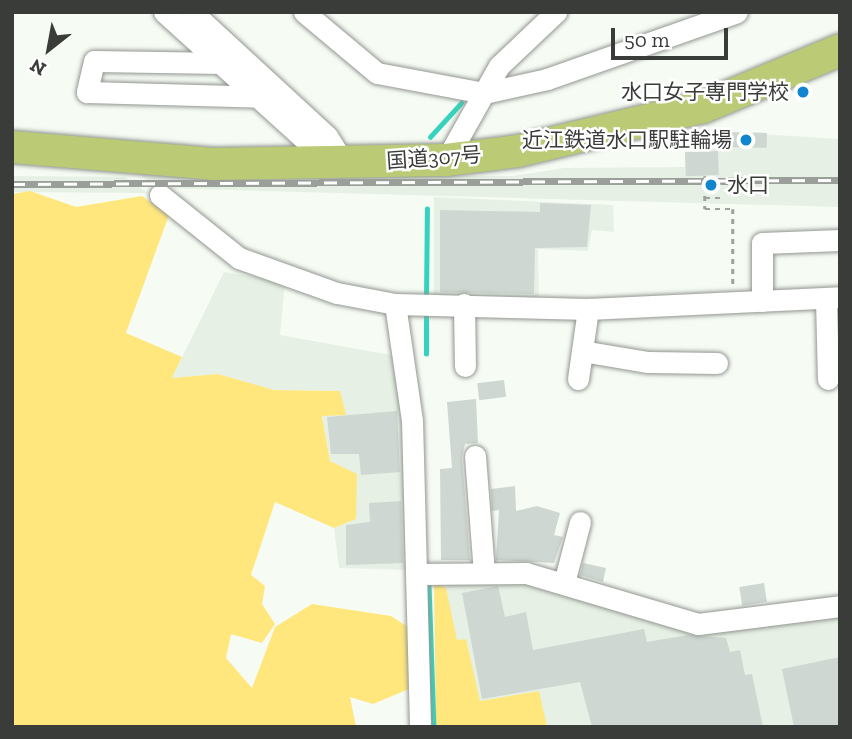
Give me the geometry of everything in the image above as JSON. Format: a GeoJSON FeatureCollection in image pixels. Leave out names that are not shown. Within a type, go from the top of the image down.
{"type":"FeatureCollection","features":[{"type":"Feature","properties":{"kind":"highway","name":"国道307号"},"geometry":{"type":"LineString","coordinates":[[12,147],[213,164],[446,160],[519,151],[703,107],[840,50]]}},
{"type":"Feature","properties":{"kind":"street"},"geometry":{"type":"LineString","coordinates":[[164,12],[261,97],[315,149],[343,162]]}},
{"type":"Feature","properties":{"kind":"street"},"geometry":{"type":"LineString","coordinates":[[192,12],[327,136],[343,162]]}},
{"type":"Feature","properties":{"kind":"street"},"geometry":{"type":"LineString","coordinates":[[304,12],[377,73],[484,93],[547,79],[737,12]]}},
{"type":"Feature","properties":{"kind":"street"},"geometry":{"type":"LineString","coordinates":[[446,160],[499,65],[556,12]]}},
{"type":"Feature","properties":{"kind":"street"},"geometry":{"type":"LineString","coordinates":[[223,63],[94,61],[87,92],[261,97]]}},
{"type":"Feature","properties":{"kind":"street"},"geometry":{"type":"LineString","coordinates":[[160,195],[239,258],[337,293],[395,304],[588,309],[833,298],[828,379]]}},
{"type":"Feature","properties":{"kind":"street"},"geometry":{"type":"LineString","coordinates":[[762,301],[762,243],[840,240]]}},
{"type":"Feature","properties":{"kind":"street"},"geometry":{"type":"LineString","coordinates":[[395,304],[412,420],[420,727]]}},
{"type":"Feature","properties":{"kind":"street"},"geometry":{"type":"LineString","coordinates":[[464,304],[465,366]]}},
{"type":"Feature","properties":{"kind":"street"},"geometry":{"type":"LineString","coordinates":[[578,379],[588,309]]}},
{"type":"Feature","properties":{"kind":"street"},"geometry":{"type":"LineString","coordinates":[[582,351],[648,362],[718,363]]}},
{"type":"Feature","properties":{"kind":"street"},"geometry":{"type":"LineString","coordinates":[[475,456],[484,573]]}},
{"type":"Feature","properties":{"kind":"street"},"geometry":{"type":"LineString","coordinates":[[564,583],[580,522]]}},
{"type":"Feature","properties":{"kind":"street"},"geometry":{"type":"LineString","coordinates":[[418,574],[526,573],[698,624],[840,606]]}},
{"type":"Feature","properties":{"kind":"path"},"geometry":{"type":"LineString","coordinates":[[705,176],[705,209],[733,209],[733,302]]}},
{"type":"Feature","properties":{"kind":"path"},"geometry":{"type":"LineString","coordinates":[[705,198],[721,198]]}},
{"type":"Feature","properties":{"kind":"shaded area"},"geometry":{"type":"Polygon","coordinates":[[[724,132],[840,139],[840,207],[158,188],[139,174],[513,176],[564,168],[685,167],[685,152],[725,147],[724,132]]]}},
{"type":"Feature","properties":{"kind":"shaded area"},"geometry":{"type":"Polygon","coordinates":[[[12,176],[125,177],[148,193],[12,192],[12,176]]]}},
{"type":"Feature","properties":{"kind":"shaded area"},"geometry":{"type":"Polygon","coordinates":[[[30,191],[76,207],[142,196],[169,215],[126,333],[182,357],[172,378],[218,374],[274,390],[340,391],[346,415],[322,416],[330,461],[357,474],[356,519],[334,528],[275,502],[251,575],[265,586],[262,604],[275,624],[262,643],[231,634],[226,658],[252,688],[275,627],[312,604],[391,616],[414,631],[414,687],[373,704],[350,697],[356,727],[12,727],[12,194],[30,191]]]}},
{"type":"Feature","properties":{"kind":"shaded area"},"geometry":{"type":"Polygon","coordinates":[[[434,197],[613,205],[614,232],[592,230],[588,251],[538,249],[539,301],[434,300],[434,197]]]}},
{"type":"Feature","properties":{"kind":"shaded area"},"geometry":{"type":"Polygon","coordinates":[[[224,272],[285,282],[280,335],[396,356],[413,570],[339,568],[334,528],[356,519],[330,461],[322,415],[340,391],[274,390],[218,374],[172,378],[224,272]]]}},
{"type":"Feature","properties":{"kind":"shaded area"},"geometry":{"type":"Polygon","coordinates":[[[526,580],[673,627],[840,615],[840,727],[440,727],[439,583],[526,580]]]}},
{"type":"Feature","properties":{"kind":"shaded area"},"geometry":{"type":"Polygon","coordinates":[[[434,582],[446,588],[457,640],[466,639],[480,701],[539,691],[547,727],[436,727],[434,582]]]}},
{"type":"Feature","properties":{"kind":"building","name":"近江鉄道水口駅駐輪場"},"geometry":{"type":"Polygon","coordinates":[[[724,132],[767,133],[767,148],[724,147],[724,132]]]}},
{"type":"Feature","properties":{"kind":"building"},"geometry":{"type":"Polygon","coordinates":[[[718,151],[719,175],[686,176],[685,152],[718,151]]]}},
{"type":"Feature","properties":{"kind":"building"},"geometry":{"type":"Polygon","coordinates":[[[540,203],[591,205],[587,247],[535,248],[534,294],[440,292],[440,210],[540,212],[540,203]]]}},
{"type":"Feature","properties":{"kind":"building"},"geometry":{"type":"Polygon","coordinates":[[[504,380],[506,397],[479,400],[477,383],[504,380]]]}},
{"type":"Feature","properties":{"kind":"building"},"geometry":{"type":"Polygon","coordinates":[[[476,399],[478,443],[465,444],[462,457],[470,560],[441,560],[440,469],[452,468],[447,402],[476,399]]]}},
{"type":"Feature","properties":{"kind":"building"},"geometry":{"type":"Polygon","coordinates":[[[397,411],[400,472],[361,475],[359,454],[331,454],[327,417],[397,411]]]}},
{"type":"Feature","properties":{"kind":"building"},"geometry":{"type":"Polygon","coordinates":[[[515,486],[516,511],[537,506],[560,513],[554,535],[563,537],[554,563],[496,560],[499,510],[492,511],[491,489],[515,486]]]}},
{"type":"Feature","properties":{"kind":"building"},"geometry":{"type":"Polygon","coordinates":[[[401,501],[403,563],[346,565],[346,525],[370,522],[369,503],[401,501]]]}},
{"type":"Feature","properties":{"kind":"building"},"geometry":{"type":"Polygon","coordinates":[[[583,563],[606,568],[603,582],[580,575],[583,563]]]}},
{"type":"Feature","properties":{"kind":"building"},"geometry":{"type":"Polygon","coordinates":[[[764,583],[767,602],[742,606],[739,587],[764,583]]]}},
{"type":"Feature","properties":{"kind":"building"},"geometry":{"type":"Polygon","coordinates":[[[498,586],[505,617],[526,612],[533,650],[644,629],[647,642],[688,635],[726,638],[730,652],[740,650],[745,675],[752,674],[763,727],[592,727],[580,682],[482,699],[462,593],[498,586]]]}},
{"type":"Feature","properties":{"kind":"building"},"geometry":{"type":"Polygon","coordinates":[[[840,657],[840,727],[794,727],[782,669],[840,657]]]}},
{"type":"Feature","properties":{"kind":"waterway"},"geometry":{"type":"LineString","coordinates":[[430,137],[461,103]]}},
{"type":"Feature","properties":{"kind":"waterway"},"geometry":{"type":"LineString","coordinates":[[426,299],[427,209]]}},
{"type":"Feature","properties":{"kind":"waterway"},"geometry":{"type":"LineString","coordinates":[[426,311],[426,354]]}},
{"type":"Feature","properties":{"kind":"waterway"},"geometry":{"type":"LineString","coordinates":[[429,585],[434,727]]}},
{"type":"Feature","properties":{"kind":"railway"},"geometry":{"type":"LineString","coordinates":[[12,184],[840,180]]}},
{"type":"Feature","properties":{"kind":"place","name":"水口女子専門学校"},"geometry":{"type":"Point","coordinates":[803,92]}},
{"type":"Feature","properties":{"kind":"place","name":"近江鉄道水口駅駐輪場"},"geometry":{"type":"Point","coordinates":[746,140]}},
{"type":"Feature","properties":{"kind":"place","name":"水口"},"geometry":{"type":"Point","coordinates":[711,185]}}]}
